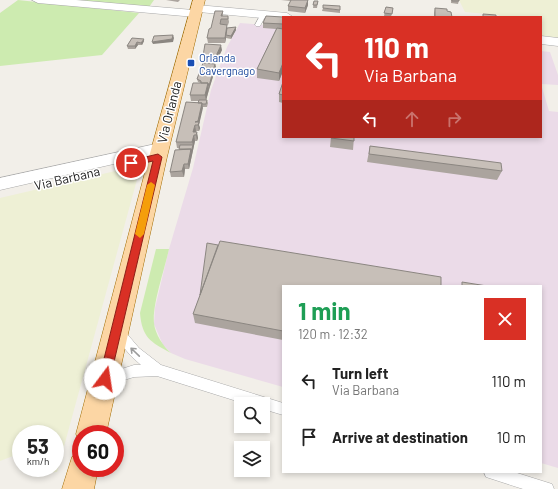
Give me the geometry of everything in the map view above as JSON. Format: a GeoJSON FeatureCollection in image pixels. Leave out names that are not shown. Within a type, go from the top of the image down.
{"type":"FeatureCollection","features":[{"type":"Feature","properties":{"kind":"main road","name":"Via Orlanda"},"geometry":{"type":"LineString","coordinates":[[93,425],[159,153],[197,7]]}},
{"type":"Feature","properties":{"kind":"main road"},"geometry":{"type":"LineString","coordinates":[[78,489],[81,477]]}},
{"type":"Feature","properties":{"kind":"street"},"geometry":{"type":"LineString","coordinates":[[38,0],[197,7],[261,20],[282,18]]}},
{"type":"Feature","properties":{"kind":"street"},"geometry":{"type":"LineString","coordinates":[[542,40],[558,42]]}},
{"type":"Feature","properties":{"kind":"street"},"geometry":{"type":"LineString","coordinates":[[0,184],[159,153]]}},
{"type":"Feature","properties":{"kind":"street","name":"Via Barbana"},"geometry":{"type":"LineString","coordinates":[[0,193],[159,153]]}},
{"type":"Feature","properties":{"kind":"lane"},"geometry":{"type":"LineString","coordinates":[[117,331],[134,352],[157,370]]}},
{"type":"Feature","properties":{"kind":"lane"},"geometry":{"type":"LineString","coordinates":[[105,379],[134,371],[157,370],[282,409]]}},
{"type":"Feature","properties":{"kind":"lane"},"geometry":{"type":"LineString","coordinates":[[494,473],[547,489]]}},
{"type":"Feature","properties":{"kind":"shaded area"},"geometry":{"type":"Polygon","coordinates":[[[240,23],[264,25],[282,23],[282,138],[542,138],[542,87],[549,111],[558,112],[558,468],[542,463],[542,285],[282,285],[282,387],[185,359],[171,353],[163,345],[154,324],[155,308],[169,249],[193,168],[211,90],[227,47],[240,23]]]}},
{"type":"Feature","properties":{"kind":"shaded area"},"geometry":{"type":"Polygon","coordinates":[[[542,51],[550,52],[558,75],[558,85],[542,84],[542,51]]]}},
{"type":"Feature","properties":{"kind":"green space"},"geometry":{"type":"Polygon","coordinates":[[[18,0],[139,13],[102,55],[0,66],[0,13],[18,0]]]}},
{"type":"Feature","properties":{"kind":"green space"},"geometry":{"type":"Polygon","coordinates":[[[56,0],[154,0],[149,7],[56,0]]]}},
{"type":"Feature","properties":{"kind":"green space"},"geometry":{"type":"Polygon","coordinates":[[[459,0],[558,0],[558,38],[542,36],[542,16],[500,16],[465,12],[459,0]]]}},
{"type":"Feature","properties":{"kind":"green space"},"geometry":{"type":"Polygon","coordinates":[[[141,165],[64,446],[64,425],[12,425],[12,456],[0,461],[0,198],[141,165]]]}},
{"type":"Feature","properties":{"kind":"green space"},"geometry":{"type":"Polygon","coordinates":[[[156,249],[169,249],[157,297],[154,323],[160,340],[171,353],[148,338],[141,321],[140,313],[156,249]]]}},
{"type":"Feature","properties":{"kind":"building"},"geometry":{"type":"Polygon","coordinates":[[[291,0],[308,0],[305,8],[288,6],[291,0]]]}},
{"type":"Feature","properties":{"kind":"building"},"geometry":{"type":"Polygon","coordinates":[[[314,1],[318,1],[317,5],[313,5],[314,1]]]}},
{"type":"Feature","properties":{"kind":"building"},"geometry":{"type":"Polygon","coordinates":[[[323,5],[340,6],[340,10],[323,8],[323,5]]]}},
{"type":"Feature","properties":{"kind":"building"},"geometry":{"type":"Polygon","coordinates":[[[386,7],[393,8],[392,14],[384,13],[386,7]]]}},
{"type":"Feature","properties":{"kind":"building"},"geometry":{"type":"Polygon","coordinates":[[[435,8],[447,9],[447,11],[451,12],[452,16],[435,16],[435,8]]]}},
{"type":"Feature","properties":{"kind":"building"},"geometry":{"type":"Polygon","coordinates":[[[215,11],[223,11],[221,16],[228,16],[228,19],[221,19],[220,24],[227,25],[225,38],[207,38],[215,11]]]}},
{"type":"Feature","properties":{"kind":"building"},"geometry":{"type":"Polygon","coordinates":[[[483,14],[496,15],[496,16],[483,16],[483,14]]]}},
{"type":"Feature","properties":{"kind":"building"},"geometry":{"type":"Polygon","coordinates":[[[266,16],[282,17],[282,24],[263,23],[266,16]]]}},
{"type":"Feature","properties":{"kind":"building"},"geometry":{"type":"Polygon","coordinates":[[[236,27],[231,36],[226,35],[227,28],[236,27]]]}},
{"type":"Feature","properties":{"kind":"building"},"geometry":{"type":"Polygon","coordinates":[[[277,28],[282,29],[282,66],[279,73],[257,69],[277,28]]]}},
{"type":"Feature","properties":{"kind":"building"},"geometry":{"type":"Polygon","coordinates":[[[173,35],[172,39],[152,42],[154,36],[173,35]]]}},
{"type":"Feature","properties":{"kind":"building"},"geometry":{"type":"Polygon","coordinates":[[[132,38],[144,39],[141,43],[137,42],[135,46],[127,46],[132,38]]]}},
{"type":"Feature","properties":{"kind":"building"},"geometry":{"type":"Polygon","coordinates":[[[205,44],[221,45],[216,56],[203,56],[205,44]]]}},
{"type":"Feature","properties":{"kind":"building"},"geometry":{"type":"Polygon","coordinates":[[[203,63],[215,64],[209,86],[208,83],[201,83],[201,81],[197,79],[203,63]]]}},
{"type":"Feature","properties":{"kind":"building"},"geometry":{"type":"Polygon","coordinates":[[[193,83],[208,83],[205,95],[190,95],[193,83]]]}},
{"type":"Feature","properties":{"kind":"building"},"geometry":{"type":"Polygon","coordinates":[[[282,85],[282,95],[279,94],[282,85]]]}},
{"type":"Feature","properties":{"kind":"building"},"geometry":{"type":"Polygon","coordinates":[[[199,100],[207,100],[206,104],[198,103],[199,100]]]}},
{"type":"Feature","properties":{"kind":"building"},"geometry":{"type":"Polygon","coordinates":[[[186,102],[202,103],[198,121],[195,122],[199,122],[198,125],[195,125],[193,132],[197,132],[196,135],[194,135],[192,142],[176,142],[186,102]]]}},
{"type":"Feature","properties":{"kind":"building"},"geometry":{"type":"Polygon","coordinates":[[[331,138],[354,138],[354,141],[331,138]]]}},
{"type":"Feature","properties":{"kind":"building"},"geometry":{"type":"Polygon","coordinates":[[[180,145],[193,145],[191,152],[191,149],[179,149],[180,145]]]}},
{"type":"Feature","properties":{"kind":"building"},"geometry":{"type":"Polygon","coordinates":[[[370,146],[501,163],[502,171],[369,154],[370,146]]]}},
{"type":"Feature","properties":{"kind":"building"},"geometry":{"type":"Polygon","coordinates":[[[191,149],[188,164],[184,164],[182,171],[170,172],[175,150],[191,149]]]}},
{"type":"Feature","properties":{"kind":"building"},"geometry":{"type":"Polygon","coordinates":[[[220,241],[441,277],[441,285],[282,285],[282,331],[193,314],[220,241]]]}},
{"type":"Feature","properties":{"kind":"building"},"geometry":{"type":"Polygon","coordinates":[[[207,243],[218,245],[200,295],[207,243]]]}},
{"type":"Feature","properties":{"kind":"building"},"geometry":{"type":"Polygon","coordinates":[[[462,282],[481,285],[462,285],[462,282]]]}},
{"type":"Feature","properties":{"kind":"slow traffic"},"geometry":{"type":"LineString","coordinates":[[140,234],[151,185]]}},
{"type":"Feature","properties":{"kind":"place","name":"Orlanda Cavergnago"},"geometry":{"type":"Point","coordinates":[191,63]}},
{"type":"Feature","properties":{"kind":"route"},"geometry":{"type":"LineString","coordinates":[[105,379],[158,157],[131,163]]}}]}
